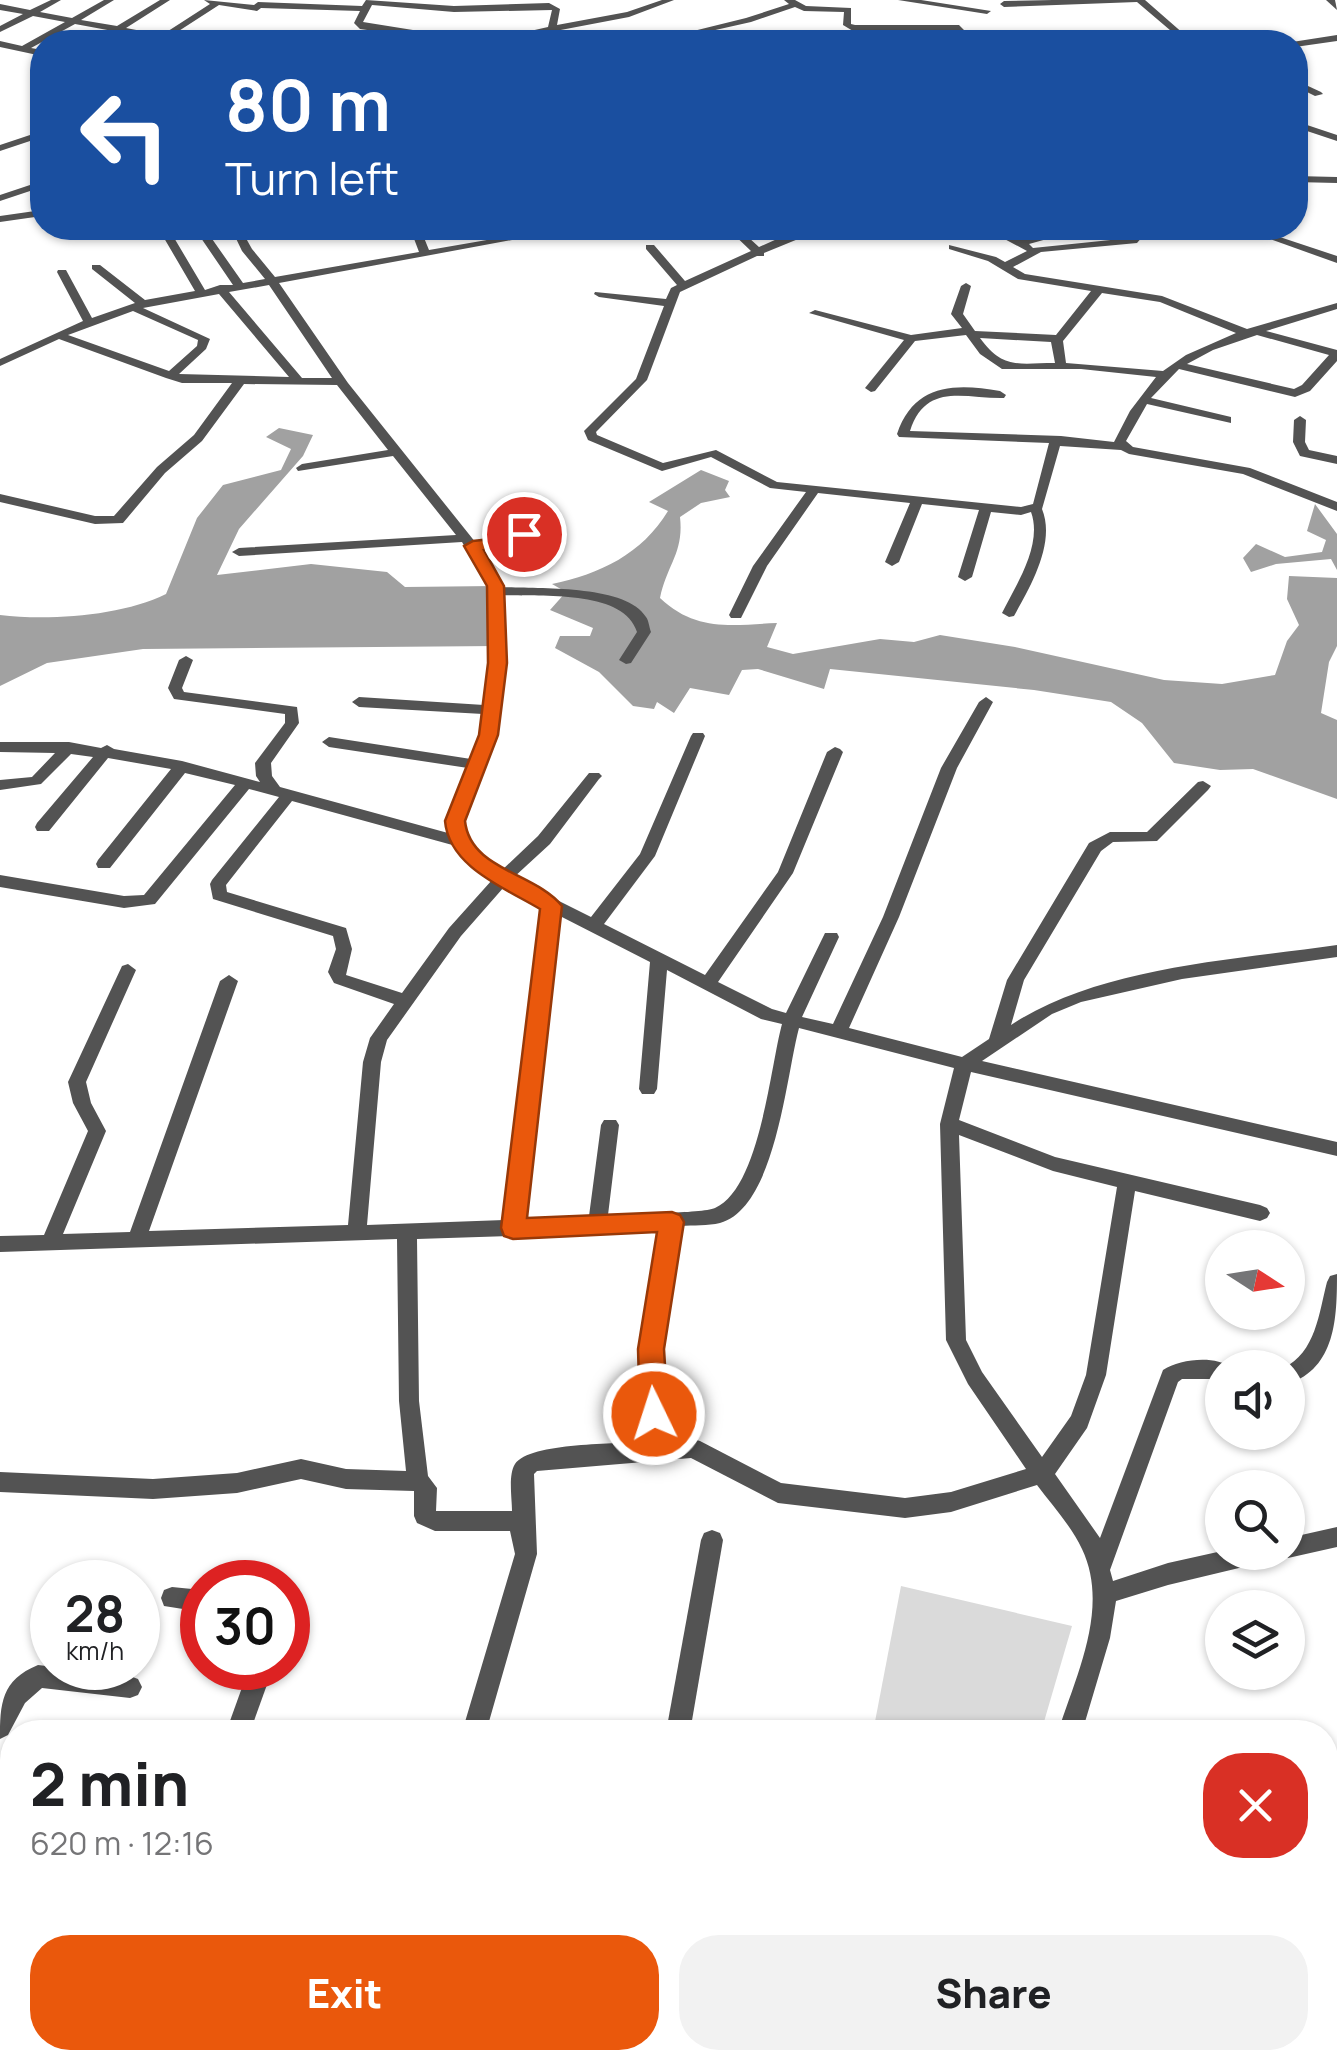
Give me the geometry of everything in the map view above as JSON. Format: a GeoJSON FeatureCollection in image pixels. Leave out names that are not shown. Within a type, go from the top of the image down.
{"type":"FeatureCollection","features":[{"type":"Feature","properties":{"kind":"street"},"geometry":{"type":"LineString","coordinates":[[0,29],[57,0]]}},
{"type":"Feature","properties":{"kind":"street"},"geometry":{"type":"LineString","coordinates":[[58,30],[110,0]]}},
{"type":"Feature","properties":{"kind":"street"},"geometry":{"type":"LineString","coordinates":[[0,7],[118,30],[166,0]]}},
{"type":"Feature","properties":{"kind":"street"},"geometry":{"type":"LineString","coordinates":[[203,0],[258,4],[553,6],[556,9],[552,30],[628,14],[670,0]]}},
{"type":"Feature","properties":{"kind":"street"},"geometry":{"type":"LineString","coordinates":[[902,0],[987,11]]}},
{"type":"Feature","properties":{"kind":"street"},"geometry":{"type":"LineString","coordinates":[[1004,4],[1138,0],[1174,30]]}},
{"type":"Feature","properties":{"kind":"street"},"geometry":{"type":"LineString","coordinates":[[1330,0],[1337,7]]}},
{"type":"Feature","properties":{"kind":"street"},"geometry":{"type":"LineString","coordinates":[[175,30],[218,2]]}},
{"type":"Feature","properties":{"kind":"street"},"geometry":{"type":"LineString","coordinates":[[704,30],[755,18],[792,2],[810,9],[842,4],[849,12],[844,30]]}},
{"type":"Feature","properties":{"kind":"street"},"geometry":{"type":"LineString","coordinates":[[251,30],[258,4]]}},
{"type":"Feature","properties":{"kind":"street"},"geometry":{"type":"LineString","coordinates":[[368,4],[358,23],[363,28],[380,30]]}},
{"type":"Feature","properties":{"kind":"street"},"geometry":{"type":"LineString","coordinates":[[452,18],[464,4]]}},
{"type":"Feature","properties":{"kind":"street"},"geometry":{"type":"LineString","coordinates":[[847,23],[857,28],[960,30]]}},
{"type":"Feature","properties":{"kind":"street"},"geometry":{"type":"LineString","coordinates":[[437,30],[441,27]]}},
{"type":"Feature","properties":{"kind":"street"},"geometry":{"type":"LineString","coordinates":[[1308,42],[1337,38]]}},
{"type":"Feature","properties":{"kind":"street"},"geometry":{"type":"LineString","coordinates":[[0,44],[30,50]]}},
{"type":"Feature","properties":{"kind":"street"},"geometry":{"type":"LineString","coordinates":[[23,49],[30,45]]}},
{"type":"Feature","properties":{"kind":"street"},"geometry":{"type":"LineString","coordinates":[[1308,90],[1318,94]]}},
{"type":"Feature","properties":{"kind":"street"},"geometry":{"type":"LineString","coordinates":[[1308,128],[1337,138]]}},
{"type":"Feature","properties":{"kind":"street"},"geometry":{"type":"LineString","coordinates":[[0,148],[30,138]]}},
{"type":"Feature","properties":{"kind":"street"},"geometry":{"type":"LineString","coordinates":[[1308,179],[1337,180]]}},
{"type":"Feature","properties":{"kind":"street"},"geometry":{"type":"LineString","coordinates":[[0,198],[30,188]]}},
{"type":"Feature","properties":{"kind":"street"},"geometry":{"type":"LineString","coordinates":[[0,220],[30,215]]}},
{"type":"Feature","properties":{"kind":"street"},"geometry":{"type":"LineString","coordinates":[[170,240],[201,292]]}},
{"type":"Feature","properties":{"kind":"street"},"geometry":{"type":"LineString","coordinates":[[207,240],[239,285]]}},
{"type":"Feature","properties":{"kind":"street"},"geometry":{"type":"LineString","coordinates":[[242,240],[296,323],[470,542],[494,580],[498,663],[488,735],[455,821],[471,857],[551,906],[754,1008],[792,1021],[1337,1149]]}},
{"type":"Feature","properties":{"kind":"street"},"geometry":{"type":"LineString","coordinates":[[420,240],[425,254]]}},
{"type":"Feature","properties":{"kind":"street"},"geometry":{"type":"LineString","coordinates":[[0,362],[58,335],[137,306],[220,288],[504,240]]}},
{"type":"Feature","properties":{"kind":"street"},"geometry":{"type":"LineString","coordinates":[[745,240],[760,254]]}},
{"type":"Feature","properties":{"kind":"street"},"geometry":{"type":"LineString","coordinates":[[785,240],[683,285],[670,303],[641,380],[589,434],[662,467],[716,455],[763,482],[1036,509]]}},
{"type":"Feature","properties":{"kind":"street"},"geometry":{"type":"LineString","coordinates":[[1011,240],[1034,250]]}},
{"type":"Feature","properties":{"kind":"street"},"geometry":{"type":"LineString","coordinates":[[1018,244],[1032,240]]}},
{"type":"Feature","properties":{"kind":"street"},"geometry":{"type":"LineString","coordinates":[[1004,267],[1034,250],[1134,240]]}},
{"type":"Feature","properties":{"kind":"street"},"geometry":{"type":"LineString","coordinates":[[1279,240],[1337,260]]}},
{"type":"Feature","properties":{"kind":"street"},"geometry":{"type":"LineString","coordinates":[[650,247],[683,285]]}},
{"type":"Feature","properties":{"kind":"street"},"geometry":{"type":"LineString","coordinates":[[952,247],[1022,277],[1162,300],[1254,333],[1337,354],[1306,388],[1295,393],[1172,370],[1002,366],[984,352],[956,312],[966,286]]}},
{"type":"Feature","properties":{"kind":"street"},"geometry":{"type":"LineString","coordinates":[[96,267],[137,306],[204,339],[202,347],[170,376]]}},
{"type":"Feature","properties":{"kind":"street"},"geometry":{"type":"LineString","coordinates":[[62,272],[90,322]]}},
{"type":"Feature","properties":{"kind":"street"},"geometry":{"type":"LineString","coordinates":[[220,288],[298,379]]}},
{"type":"Feature","properties":{"kind":"street"},"geometry":{"type":"LineString","coordinates":[[1061,366],[1056,350],[1059,339],[1098,289]]}},
{"type":"Feature","properties":{"kind":"street"},"geometry":{"type":"LineString","coordinates":[[598,294],[670,303]]}},
{"type":"Feature","properties":{"kind":"street"},"geometry":{"type":"LineString","coordinates":[[1121,446],[1127,426],[1172,370],[1254,333],[1337,306]]}},
{"type":"Feature","properties":{"kind":"street"},"geometry":{"type":"LineString","coordinates":[[815,312],[912,338],[969,332],[1059,339]]}},
{"type":"Feature","properties":{"kind":"street"},"geometry":{"type":"LineString","coordinates":[[58,335],[170,376],[206,382],[344,382]]}},
{"type":"Feature","properties":{"kind":"street"},"geometry":{"type":"LineString","coordinates":[[871,388],[912,338]]}},
{"type":"Feature","properties":{"kind":"street"},"geometry":{"type":"LineString","coordinates":[[0,498],[95,520],[118,520],[161,470],[198,438],[240,381]]}},
{"type":"Feature","properties":{"kind":"street"},"geometry":{"type":"LineString","coordinates":[[1000,395],[966,388],[942,392],[916,412],[903,434],[1121,446],[1246,471],[1337,507]]}},
{"type":"Feature","properties":{"kind":"street"},"geometry":{"type":"LineString","coordinates":[[1145,400],[1227,420]]}},
{"type":"Feature","properties":{"kind":"street"},"geometry":{"type":"LineString","coordinates":[[1300,420],[1299,442],[1304,452],[1337,460]]}},
{"type":"Feature","properties":{"kind":"street"},"geometry":{"type":"LineString","coordinates":[[1009,614],[1039,540],[1042,520],[1036,509],[1052,445],[1061,440]]}},
{"type":"Feature","properties":{"kind":"street"},"geometry":{"type":"LineString","coordinates":[[302,468],[397,452]]}},
{"type":"Feature","properties":{"kind":"street"},"geometry":{"type":"LineString","coordinates":[[736,615],[760,566],[814,490]]}},
{"type":"Feature","properties":{"kind":"street"},"geometry":{"type":"LineString","coordinates":[[892,562],[918,499]]}},
{"type":"Feature","properties":{"kind":"street"},"geometry":{"type":"LineString","coordinates":[[240,552],[519,540],[533,500]]}},
{"type":"Feature","properties":{"kind":"street"},"geometry":{"type":"LineString","coordinates":[[965,577],[986,507]]}},
{"type":"Feature","properties":{"kind":"street"},"geometry":{"type":"LineString","coordinates":[[496,591],[602,598],[629,605],[642,617],[644,632],[626,660]]}},
{"type":"Feature","properties":{"kind":"street"},"geometry":{"type":"LineString","coordinates":[[186,660],[175,688],[179,696],[292,710],[292,723],[262,763],[264,776],[282,794]]}},
{"type":"Feature","properties":{"kind":"street"},"geometry":{"type":"LineString","coordinates":[[359,702],[492,710]]}},
{"type":"Feature","properties":{"kind":"street"},"geometry":{"type":"LineString","coordinates":[[838,1032],[892,916],[948,768],[986,702]]}},
{"type":"Feature","properties":{"kind":"street"},"geometry":{"type":"LineString","coordinates":[[593,927],[647,856],[698,736]]}},
{"type":"Feature","properties":{"kind":"street"},"geometry":{"type":"LineString","coordinates":[[330,742],[478,764]]}},
{"type":"Feature","properties":{"kind":"street"},"geometry":{"type":"LineString","coordinates":[[0,747],[108,750],[182,766],[462,842]]}},
{"type":"Feature","properties":{"kind":"street"},"geometry":{"type":"LineString","coordinates":[[0,785],[36,781],[69,747]]}},
{"type":"Feature","properties":{"kind":"street"},"geometry":{"type":"LineString","coordinates":[[43,827],[108,750]]}},
{"type":"Feature","properties":{"kind":"street"},"geometry":{"type":"LineString","coordinates":[[706,984],[786,872],[834,752]]}},
{"type":"Feature","properties":{"kind":"street"},"geometry":{"type":"LineString","coordinates":[[104,864],[182,766]]}},
{"type":"Feature","properties":{"kind":"street"},"geometry":{"type":"LineString","coordinates":[[357,1234],[374,1050],[455,932],[502,878],[544,840],[594,776]]}},
{"type":"Feature","properties":{"kind":"street"},"geometry":{"type":"LineString","coordinates":[[0,881],[124,902],[149,900],[244,784]]}},
{"type":"Feature","properties":{"kind":"street"},"geometry":{"type":"LineString","coordinates":[[997,1040],[1016,980],[1096,847],[1110,838],[1157,833],[1203,786]]}},
{"type":"Feature","properties":{"kind":"street"},"geometry":{"type":"LineString","coordinates":[[282,794],[218,884],[219,895],[340,932],[344,949],[336,972],[340,979],[406,1000]]}},
{"type":"Feature","properties":{"kind":"street"},"geometry":{"type":"LineString","coordinates":[[513,1228],[551,906]]}},
{"type":"Feature","properties":{"kind":"street"},"geometry":{"type":"LineString","coordinates":[[0,1244],[598,1225],[718,1216],[735,1208],[755,1176],[792,1021],[831,937]]}},
{"type":"Feature","properties":{"kind":"street"},"geometry":{"type":"LineString","coordinates":[[1074,1720],[1099,1638],[1106,1594],[1100,1568],[1092,1545],[975,1378],[956,1340],[949,1124],[964,1064],[1046,1010],[1077,997],[1199,970],[1337,950]]}},
{"type":"Feature","properties":{"kind":"street"},"geometry":{"type":"LineString","coordinates":[[648,1089],[659,960]]}},
{"type":"Feature","properties":{"kind":"street"},"geometry":{"type":"LineString","coordinates":[[50,1243],[97,1131],[76,1082],[128,970]]}},
{"type":"Feature","properties":{"kind":"street"},"geometry":{"type":"LineString","coordinates":[[136,1241],[228,981]]}},
{"type":"Feature","properties":{"kind":"street"},"geometry":{"type":"LineString","coordinates":[[949,1124],[1030,1157],[1260,1213]]}},
{"type":"Feature","properties":{"kind":"street"},"geometry":{"type":"LineString","coordinates":[[598,1225],[610,1125]]}},
{"type":"Feature","properties":{"kind":"street"},"geometry":{"type":"LineString","coordinates":[[478,1720],[526,1554],[521,1482],[524,1470],[532,1462],[693,1448],[778,1493],[904,1508],[965,1498],[1043,1473],[1080,1420],[1096,1375],[1127,1182]]}},
{"type":"Feature","properties":{"kind":"street"},"geometry":{"type":"LineString","coordinates":[[656,1449],[651,1349],[672,1222]]}},
{"type":"Feature","properties":{"kind":"street"},"geometry":{"type":"LineString","coordinates":[[407,1232],[409,1401],[418,1481]]}},
{"type":"Feature","properties":{"kind":"street"},"geometry":{"type":"LineString","coordinates":[[1305,1366],[1337,1282]]}},
{"type":"Feature","properties":{"kind":"street"},"geometry":{"type":"LineString","coordinates":[[1100,1568],[1170,1376],[1179,1370],[1205,1370]]}},
{"type":"Feature","properties":{"kind":"street"},"geometry":{"type":"LineString","coordinates":[[0,1482],[153,1489],[237,1483],[301,1469],[346,1479],[418,1481],[426,1488],[425,1516],[435,1521],[513,1521],[523,1527]]}},
{"type":"Feature","properties":{"kind":"street"},"geometry":{"type":"LineString","coordinates":[[1305,1544],[1337,1537]]}},
{"type":"Feature","properties":{"kind":"street"},"geometry":{"type":"LineString","coordinates":[[680,1720],[712,1540]]}},
{"type":"Feature","properties":{"kind":"street"},"geometry":{"type":"LineString","coordinates":[[1106,1594],[1205,1566]]}},
{"type":"Feature","properties":{"kind":"street"},"geometry":{"type":"LineString","coordinates":[[172,1598],[180,1599]]}},
{"type":"Feature","properties":{"kind":"street"},"geometry":{"type":"LineString","coordinates":[[4,1720],[16,1695],[30,1683]]}},
{"type":"Feature","properties":{"kind":"street"},"geometry":{"type":"LineString","coordinates":[[242,1720],[252,1690]]}},
{"type":"Feature","properties":{"kind":"shaded area"},"geometry":{"type":"Polygon","coordinates":[[[279,428],[313,435],[303,456],[239,529],[217,575],[311,564],[387,572],[405,587],[494,586],[497,646],[143,649],[47,663],[0,686],[0,615],[84,615],[128,607],[166,594],[197,518],[223,485],[281,470],[291,449],[266,437],[279,428]]]}},
{"type":"Feature","properties":{"kind":"shaded area"},"geometry":{"type":"Polygon","coordinates":[[[701,470],[729,481],[725,490],[730,497],[701,503],[680,517],[677,549],[660,598],[687,617],[715,624],[777,623],[767,647],[793,654],[880,639],[914,642],[940,635],[1015,647],[1164,680],[1222,684],[1275,675],[1287,641],[1299,625],[1287,599],[1289,576],[1337,578],[1337,646],[1329,662],[1321,713],[1337,720],[1337,799],[1253,769],[1220,770],[1174,763],[1142,723],[1111,702],[1034,690],[830,669],[824,689],[758,669],[742,670],[729,695],[690,688],[674,713],[657,702],[654,709],[633,706],[599,672],[555,648],[560,636],[590,636],[593,628],[550,610],[566,592],[552,584],[603,568],[633,550],[668,511],[649,502],[701,470]]]}},
{"type":"Feature","properties":{"kind":"shaded area"},"geometry":{"type":"Polygon","coordinates":[[[1315,504],[1337,534],[1337,570],[1331,559],[1276,564],[1251,572],[1243,558],[1256,544],[1285,557],[1322,552],[1326,540],[1307,531],[1315,504]]]}},
{"type":"Feature","properties":{"kind":"shaded area"},"geometry":{"type":"Polygon","coordinates":[[[901,1586],[1072,1626],[1045,1720],[875,1720],[901,1586]]]}},
{"type":"Feature","properties":{"kind":"route"},"geometry":{"type":"LineString","coordinates":[[524,534],[513,542],[473,546],[496,586],[498,663],[488,735],[455,821],[456,834],[471,857],[551,906],[513,1228],[672,1222],[651,1349],[654,1414]]}}]}
